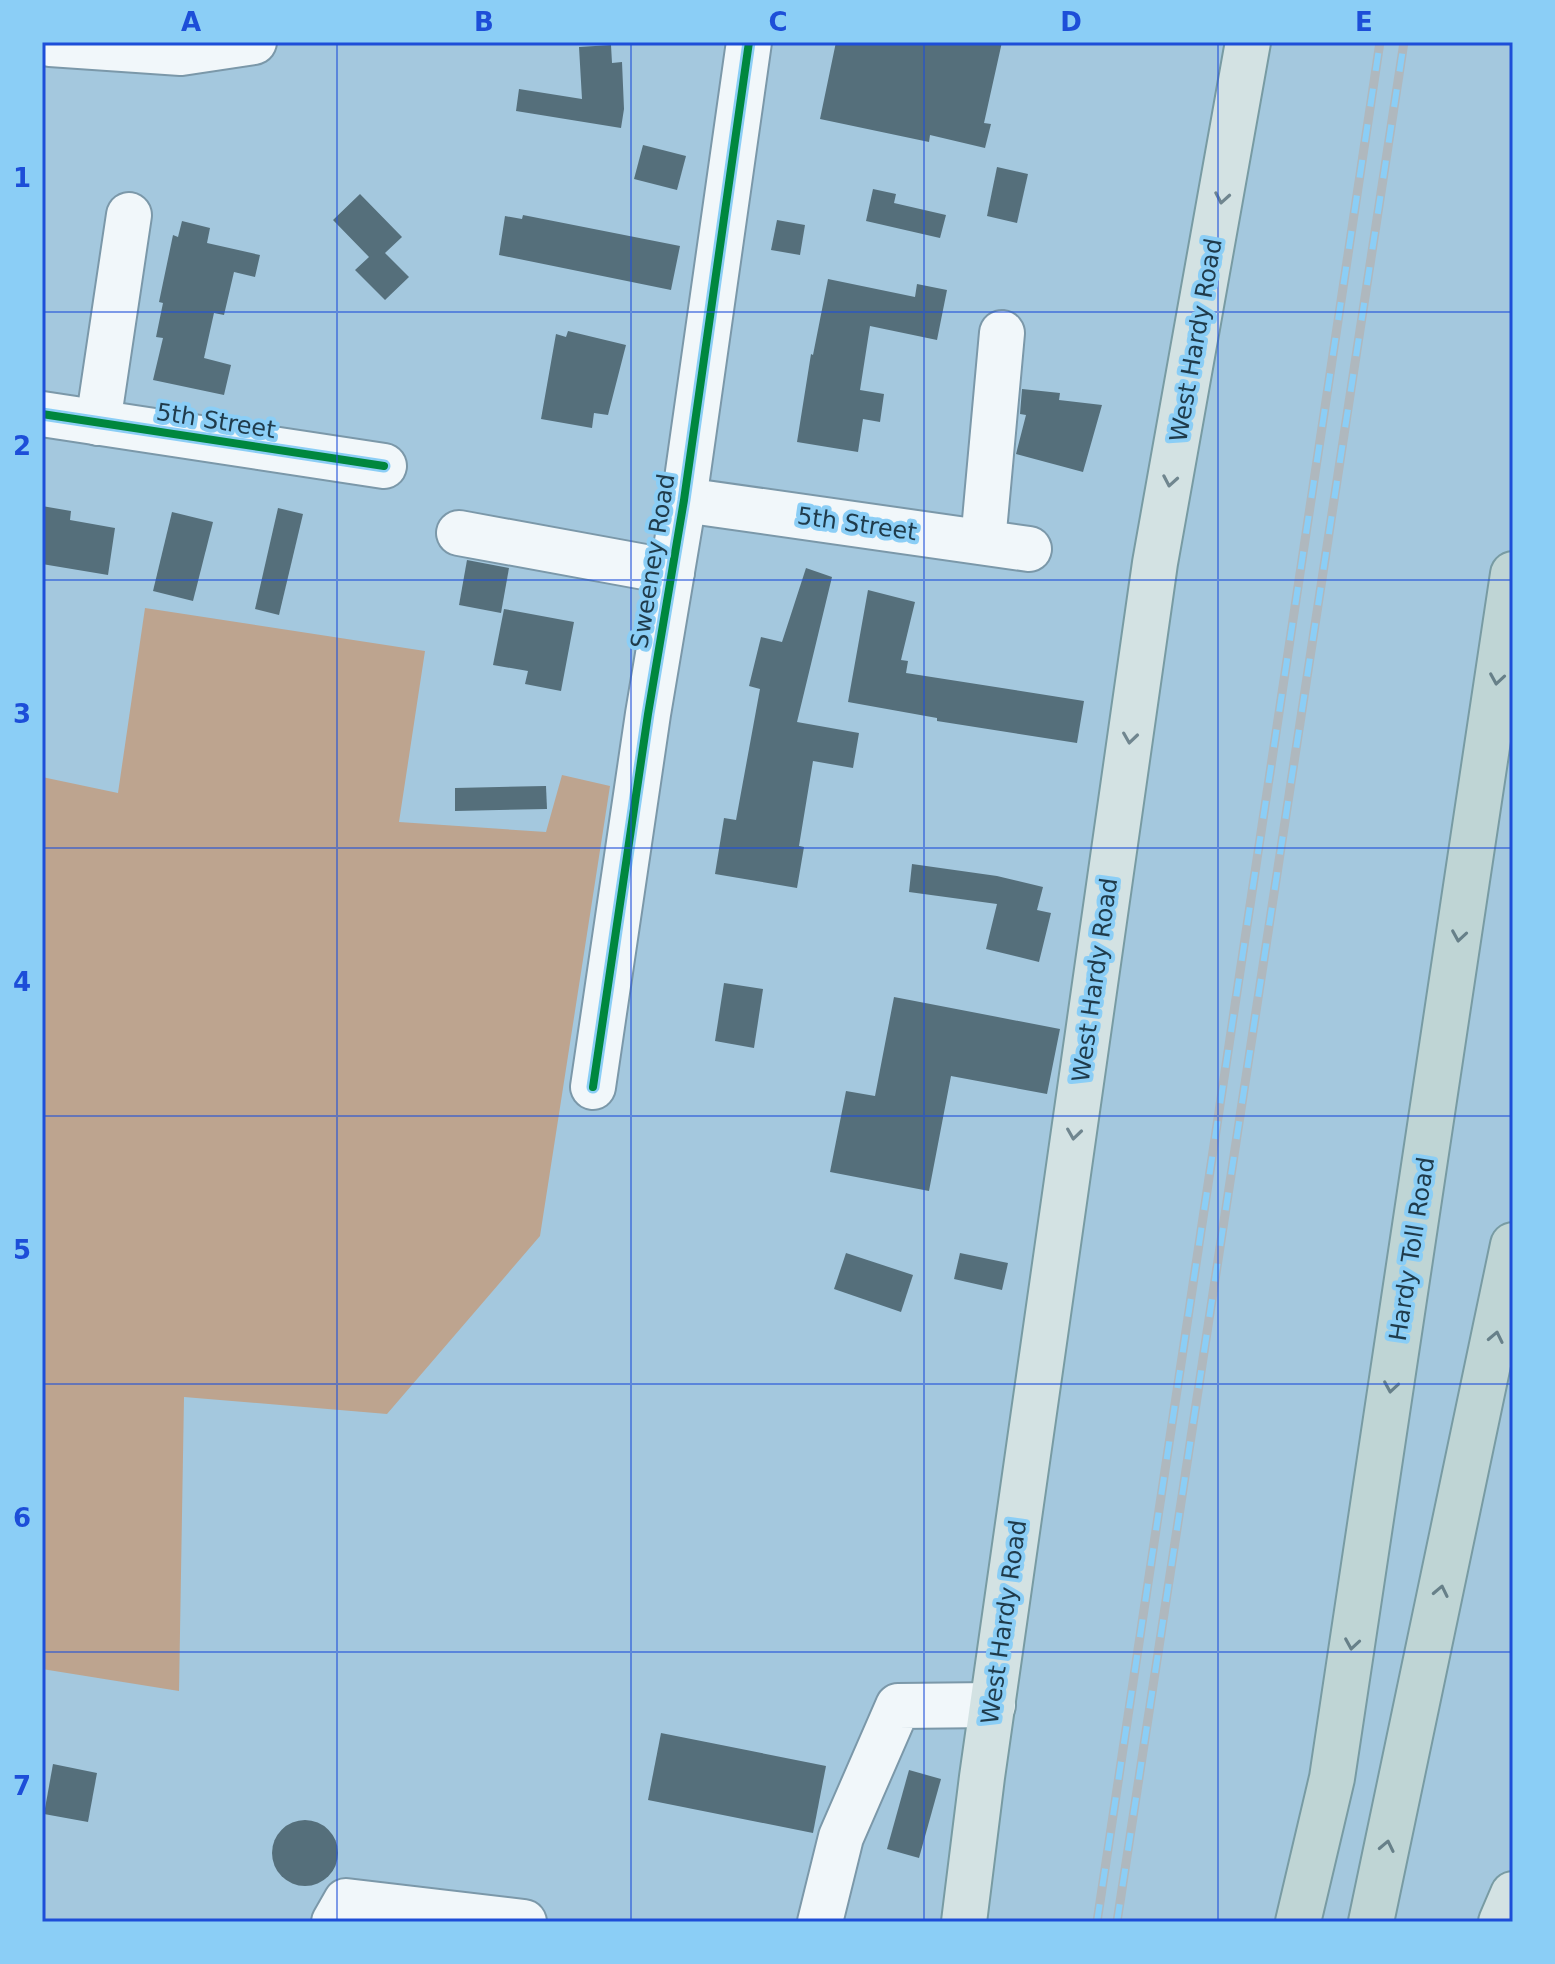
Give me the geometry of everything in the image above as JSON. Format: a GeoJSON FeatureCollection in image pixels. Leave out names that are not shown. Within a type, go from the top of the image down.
{"type":"FeatureCollection","features":[{"type":"Feature","properties":{"kind":"highway","name":"Hardy Toll Road"},"geometry":{"type":"LineString","coordinates":[[1298,1922],[1332,1778],[1513,574]]}},
{"type":"Feature","properties":{"kind":"highway"},"geometry":{"type":"LineString","coordinates":[[1371,1922],[1513,1245]]}},
{"type":"Feature","properties":{"kind":"main road","name":"West Hardy Road"},"geometry":{"type":"LineString","coordinates":[[964,1922],[1152,579],[1248,42]]}},
{"type":"Feature","properties":{"kind":"main road"},"geometry":{"type":"LineString","coordinates":[[1501,1922],[1513,1894]]}},
{"type":"Feature","properties":{"kind":"street"},"geometry":{"type":"LineString","coordinates":[[50,44],[181,53],[254,42]]}},
{"type":"Feature","properties":{"kind":"street","name":"Sweeney Road"},"geometry":{"type":"LineString","coordinates":[[593,1087],[645,729],[684,500],[749,42]]}},
{"type":"Feature","properties":{"kind":"street"},"geometry":{"type":"LineString","coordinates":[[98,423],[129,215]]}},
{"type":"Feature","properties":{"kind":"street"},"geometry":{"type":"LineString","coordinates":[[983,542],[1002,333]]}},
{"type":"Feature","properties":{"kind":"street","name":"5th Street"},"geometry":{"type":"LineString","coordinates":[[42,414],[384,466]]}},
{"type":"Feature","properties":{"kind":"street","name":"5th Street"},"geometry":{"type":"LineString","coordinates":[[684,500],[1029,549]]}},
{"type":"Feature","properties":{"kind":"street"},"geometry":{"type":"LineString","coordinates":[[459,533],[672,572]]}},
{"type":"Feature","properties":{"kind":"street"},"geometry":{"type":"LineString","coordinates":[[820,1922],[841,1837],[898,1706],[993,1705]]}},
{"type":"Feature","properties":{"kind":"street"},"geometry":{"type":"LineString","coordinates":[[334,1922],[346,1901],[524,1922]]}},
{"type":"Feature","properties":{"kind":"shaded area"},"geometry":{"type":"Polygon","coordinates":[[[145,608],[425,651],[399,822],[546,832],[562,775],[610,786],[540,1236],[387,1414],[184,1397],[179,1691],[42,1669],[42,777],[118,793],[145,608]]]}},
{"type":"Feature","properties":{"kind":"building"},"geometry":{"type":"Polygon","coordinates":[[[836,42],[1002,42],[984,123],[991,124],[985,148],[930,135],[929,142],[820,119],[836,42]]]}},
{"type":"Feature","properties":{"kind":"building"},"geometry":{"type":"Polygon","coordinates":[[[611,45],[612,63],[622,62],[624,109],[621,128],[516,111],[519,89],[582,99],[579,47],[611,45]]]}},
{"type":"Feature","properties":{"kind":"building"},"geometry":{"type":"Polygon","coordinates":[[[643,145],[686,156],[677,190],[634,179],[643,145]]]}},
{"type":"Feature","properties":{"kind":"building"},"geometry":{"type":"Polygon","coordinates":[[[997,167],[1028,174],[1017,223],[987,216],[997,167]]]}},
{"type":"Feature","properties":{"kind":"building"},"geometry":{"type":"Polygon","coordinates":[[[873,189],[896,194],[894,203],[946,215],[940,238],[866,221],[873,189]]]}},
{"type":"Feature","properties":{"kind":"building"},"geometry":{"type":"Polygon","coordinates":[[[360,194],[402,237],[385,253],[409,277],[385,300],[355,270],[369,257],[333,220],[360,194]]]}},
{"type":"Feature","properties":{"kind":"building"},"geometry":{"type":"Polygon","coordinates":[[[523,215],[680,246],[671,290],[499,255],[505,216],[522,219],[523,215]]]}},
{"type":"Feature","properties":{"kind":"building"},"geometry":{"type":"Polygon","coordinates":[[[777,220],[805,225],[800,255],[771,250],[777,220]]]}},
{"type":"Feature","properties":{"kind":"building"},"geometry":{"type":"Polygon","coordinates":[[[182,221],[210,228],[207,243],[260,255],[255,277],[234,272],[224,315],[214,313],[204,358],[231,365],[224,395],[153,380],[163,338],[156,337],[163,303],[159,302],[173,235],[178,237],[182,221]]]}},
{"type":"Feature","properties":{"kind":"building"},"geometry":{"type":"Polygon","coordinates":[[[828,279],[915,297],[917,284],[947,290],[937,340],[870,326],[860,390],[884,394],[880,422],[863,419],[858,452],[797,442],[811,354],[828,279]]]}},
{"type":"Feature","properties":{"kind":"building"},"geometry":{"type":"Polygon","coordinates":[[[568,331],[626,345],[608,415],[594,413],[592,428],[541,419],[556,334],[566,337],[568,331]]]}},
{"type":"Feature","properties":{"kind":"building"},"geometry":{"type":"Polygon","coordinates":[[[1022,389],[1060,393],[1059,400],[1102,405],[1083,472],[1016,454],[1026,415],[1020,414],[1022,389]]]}},
{"type":"Feature","properties":{"kind":"building"},"geometry":{"type":"Polygon","coordinates":[[[42,506],[71,511],[70,520],[115,528],[108,575],[42,564],[42,506]]]}},
{"type":"Feature","properties":{"kind":"building"},"geometry":{"type":"Polygon","coordinates":[[[278,508],[303,514],[279,615],[255,609],[278,508]]]}},
{"type":"Feature","properties":{"kind":"building"},"geometry":{"type":"Polygon","coordinates":[[[172,512],[213,522],[193,601],[153,591],[172,512]]]}},
{"type":"Feature","properties":{"kind":"building"},"geometry":{"type":"Polygon","coordinates":[[[467,560],[509,568],[501,613],[459,605],[467,560]]]}},
{"type":"Feature","properties":{"kind":"building"},"geometry":{"type":"Polygon","coordinates":[[[806,568],[832,577],[797,722],[859,733],[853,768],[813,761],[799,846],[804,847],[797,888],[715,874],[724,818],[736,820],[760,689],[749,686],[761,637],[782,642],[806,568]]]}},
{"type":"Feature","properties":{"kind":"building"},"geometry":{"type":"Polygon","coordinates":[[[868,590],[915,602],[901,660],[908,661],[906,673],[1084,701],[1077,743],[937,721],[937,718],[848,702],[868,590]]]}},
{"type":"Feature","properties":{"kind":"building"},"geometry":{"type":"Polygon","coordinates":[[[504,609],[574,622],[561,691],[525,684],[528,671],[493,665],[504,609]]]}},
{"type":"Feature","properties":{"kind":"building"},"geometry":{"type":"Polygon","coordinates":[[[546,786],[547,809],[455,811],[455,788],[546,786]]]}},
{"type":"Feature","properties":{"kind":"building"},"geometry":{"type":"Polygon","coordinates":[[[912,864],[997,876],[1043,887],[1037,910],[1051,913],[1039,962],[986,949],[997,904],[909,892],[912,864]]]}},
{"type":"Feature","properties":{"kind":"building"},"geometry":{"type":"Polygon","coordinates":[[[724,983],[763,989],[754,1048],[715,1041],[724,983]]]}},
{"type":"Feature","properties":{"kind":"building"},"geometry":{"type":"Polygon","coordinates":[[[894,997],[1060,1029],[1047,1094],[951,1076],[929,1191],[830,1172],[846,1091],[875,1096],[894,997]]]}},
{"type":"Feature","properties":{"kind":"building"},"geometry":{"type":"Polygon","coordinates":[[[846,1253],[913,1275],[901,1312],[834,1289],[846,1253]]]}},
{"type":"Feature","properties":{"kind":"building"},"geometry":{"type":"Polygon","coordinates":[[[960,1253],[1008,1263],[1002,1290],[954,1279],[960,1253]]]}},
{"type":"Feature","properties":{"kind":"building"},"geometry":{"type":"Polygon","coordinates":[[[661,1733],[826,1766],[813,1833],[648,1800],[661,1733]]]}},
{"type":"Feature","properties":{"kind":"building"},"geometry":{"type":"Polygon","coordinates":[[[53,1764],[97,1773],[88,1822],[44,1814],[53,1764]]]}},
{"type":"Feature","properties":{"kind":"building"},"geometry":{"type":"Polygon","coordinates":[[[909,1770],[941,1779],[919,1858],[887,1849],[909,1770]]]}},
{"type":"Feature","properties":{"kind":"building"},"geometry":{"type":"Polygon","coordinates":[[[305,1820],[318,1823],[328,1830],[335,1840],[338,1853],[335,1866],[328,1876],[318,1883],[305,1886],[292,1883],[282,1876],[275,1866],[272,1853],[275,1840],[282,1830],[292,1823],[305,1820]]]}},
{"type":"Feature","properties":{"kind":"railway"},"geometry":{"type":"LineString","coordinates":[[1097,1922],[1380,42]]}},
{"type":"Feature","properties":{"kind":"railway"},"geometry":{"type":"LineString","coordinates":[[1117,1922],[1404,42]]}},
{"type":"Feature","properties":{"kind":"cycle path"},"geometry":{"type":"LineString","coordinates":[[593,1087],[648,714],[684,500],[749,42]]}},
{"type":"Feature","properties":{"kind":"cycle path"},"geometry":{"type":"LineString","coordinates":[[42,414],[384,466]]}}]}
